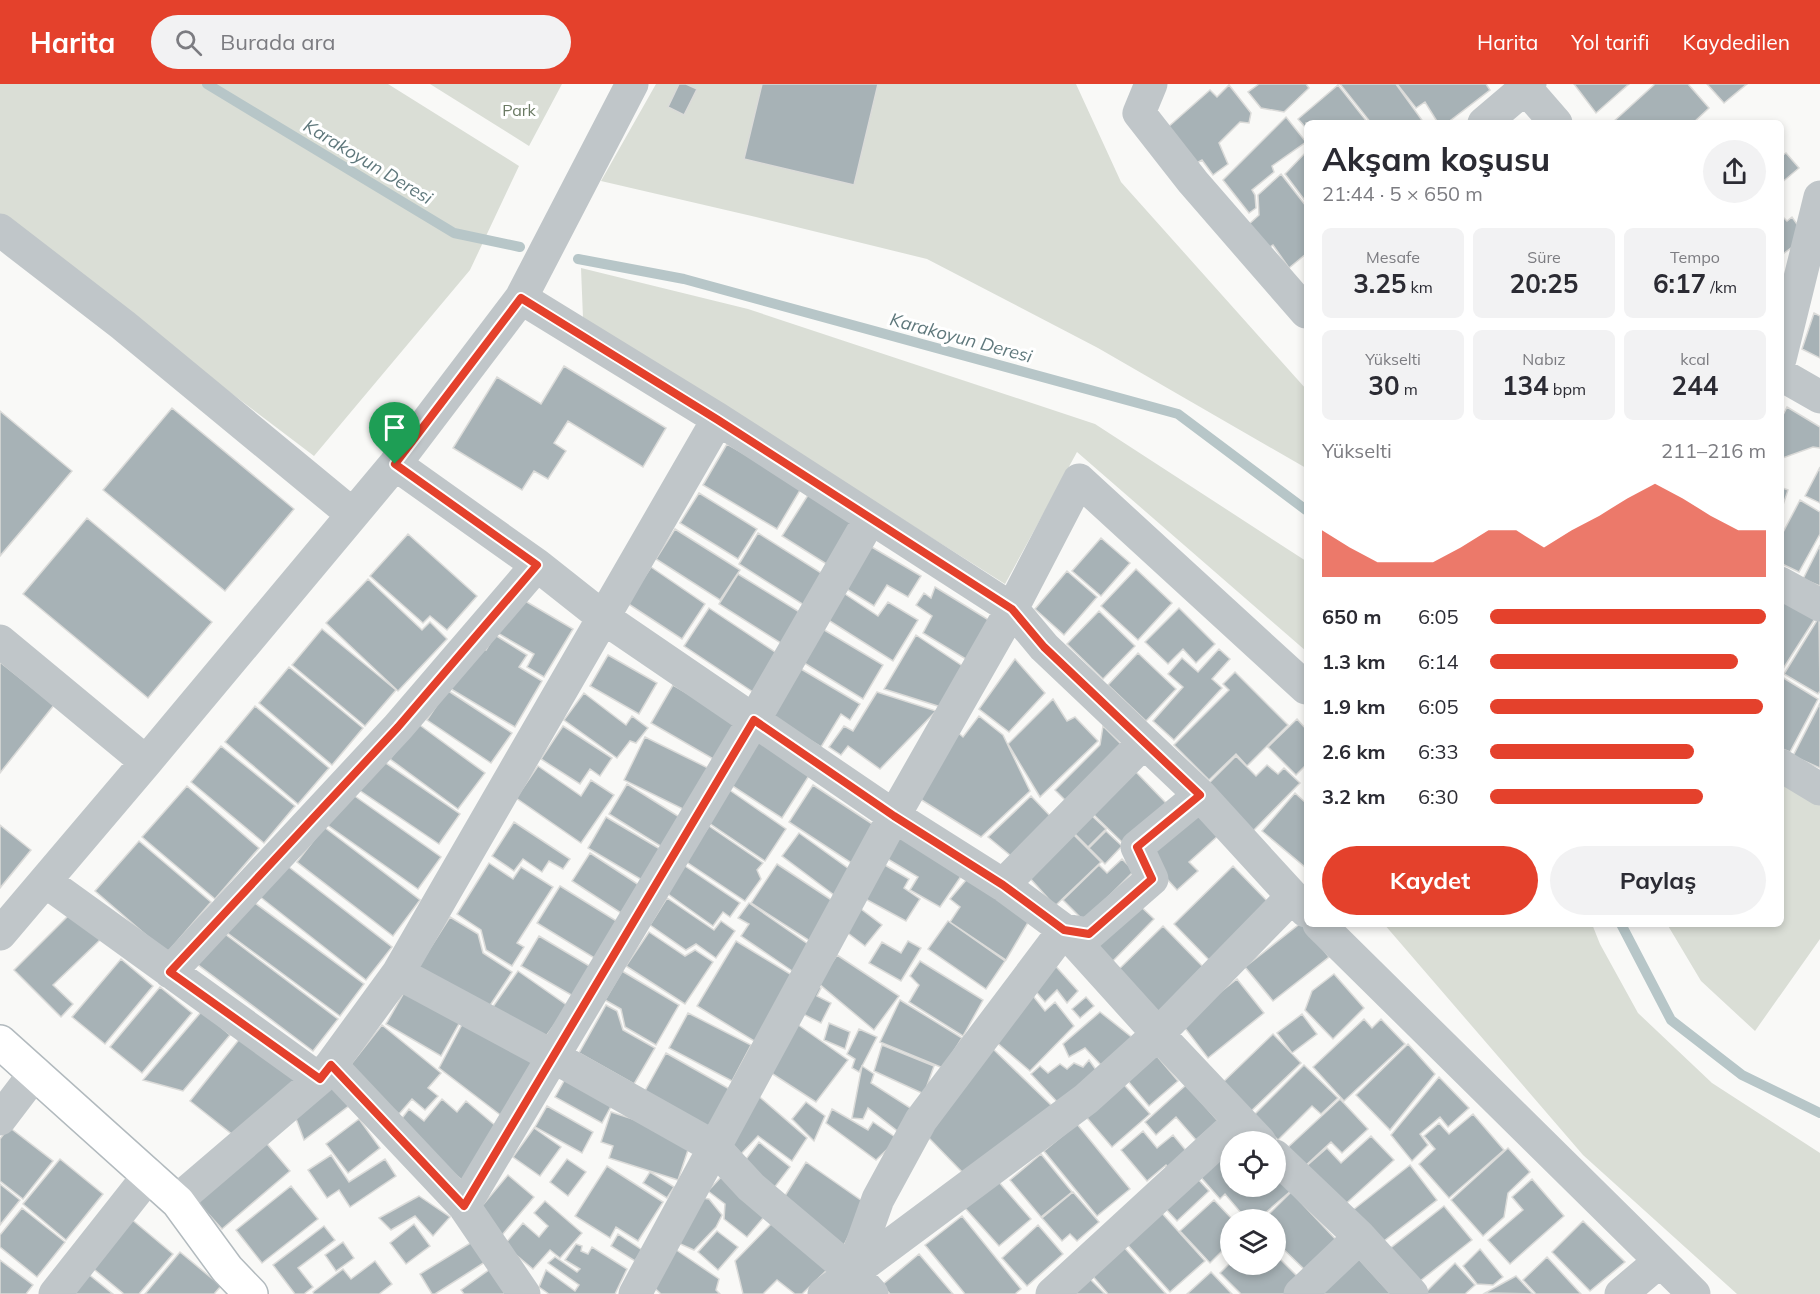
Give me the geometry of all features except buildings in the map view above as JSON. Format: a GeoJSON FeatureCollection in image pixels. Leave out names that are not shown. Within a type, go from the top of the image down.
{"type":"FeatureCollection","features":[{"type":"Feature","properties":{"kind":"main road"},"geometry":{"type":"LineString","coordinates":[[0,1042],[178,1202],[229,1282],[250,1294]]}},
{"type":"Feature","properties":{"kind":"street"},"geometry":{"type":"LineString","coordinates":[[0,933],[395,464],[521,298],[632,84]]}},
{"type":"Feature","properties":{"kind":"street"},"geometry":{"type":"LineString","coordinates":[[1151,84],[1139,113],[1193,182],[1300,292]]}},
{"type":"Feature","properties":{"kind":"street"},"geometry":{"type":"LineString","coordinates":[[1487,120],[1526,85],[1554,120]]}},
{"type":"Feature","properties":{"kind":"street"},"geometry":{"type":"LineString","coordinates":[[1784,343],[1820,197]]}},
{"type":"Feature","properties":{"kind":"street"},"geometry":{"type":"LineString","coordinates":[[0,230],[123,325],[352,514]]}},
{"type":"Feature","properties":{"kind":"street"},"geometry":{"type":"LineString","coordinates":[[521,298],[718,420],[1012,609],[1044,647],[1200,795],[1299,904],[1086,1099],[862,1283],[824,1294]]}},
{"type":"Feature","properties":{"kind":"street"},"geometry":{"type":"LineString","coordinates":[[1784,376],[1820,397]]}},
{"type":"Feature","properties":{"kind":"street"},"geometry":{"type":"LineString","coordinates":[[178,1202],[325,1072],[398,973],[718,420]]}},
{"type":"Feature","properties":{"kind":"street"},"geometry":{"type":"LineString","coordinates":[[395,464],[537,565],[604,618],[894,816],[1003,885],[1064,930],[1249,1131]]}},
{"type":"Feature","properties":{"kind":"street"},"geometry":{"type":"LineString","coordinates":[[635,1294],[894,816],[1012,609],[1079,480],[1304,686]]}},
{"type":"Feature","properties":{"kind":"street"},"geometry":{"type":"LineString","coordinates":[[464,1206],[754,720],[870,519]]}},
{"type":"Feature","properties":{"kind":"street"},"geometry":{"type":"LineString","coordinates":[[170,972],[398,727],[537,565]]}},
{"type":"Feature","properties":{"kind":"street"},"geometry":{"type":"LineString","coordinates":[[1784,585],[1820,605]]}},
{"type":"Feature","properties":{"kind":"street"},"geometry":{"type":"LineString","coordinates":[[0,641],[146,762]]}},
{"type":"Feature","properties":{"kind":"street"},"geometry":{"type":"LineString","coordinates":[[1003,885],[1144,742]]}},
{"type":"Feature","properties":{"kind":"street"},"geometry":{"type":"LineString","coordinates":[[1784,767],[1820,789]]}},
{"type":"Feature","properties":{"kind":"street"},"geometry":{"type":"LineString","coordinates":[[1064,930],[1089,934],[1152,879],[1137,847],[1200,795]]}},
{"type":"Feature","properties":{"kind":"street"},"geometry":{"type":"LineString","coordinates":[[45,881],[170,972],[325,1072],[464,1206],[524,1294]]}},
{"type":"Feature","properties":{"kind":"street"},"geometry":{"type":"LineString","coordinates":[[1322,927],[1694,1294]]}},
{"type":"Feature","properties":{"kind":"street"},"geometry":{"type":"LineString","coordinates":[[862,1283],[878,1199],[921,1120],[1064,930]]}},
{"type":"Feature","properties":{"kind":"street"},"geometry":{"type":"LineString","coordinates":[[398,973],[714,1147],[751,1187],[862,1283]]}},
{"type":"Feature","properties":{"kind":"street"},"geometry":{"type":"LineString","coordinates":[[0,1119],[35,1073]]}},
{"type":"Feature","properties":{"kind":"street"},"geometry":{"type":"LineString","coordinates":[[1052,1294],[1220,1157]]}},
{"type":"Feature","properties":{"kind":"street"},"geometry":{"type":"LineString","coordinates":[[1286,1166],[1360,1237],[1412,1294]]}},
{"type":"Feature","properties":{"kind":"street"},"geometry":{"type":"LineString","coordinates":[[55,1294],[149,1175]]}},
{"type":"Feature","properties":{"kind":"street"},"geometry":{"type":"LineString","coordinates":[[1300,1294],[1360,1237]]}},
{"type":"Feature","properties":{"kind":"street"},"geometry":{"type":"LineString","coordinates":[[1621,1294],[1660,1262]]}},
{"type":"Feature","properties":{"kind":"green space"},"geometry":{"type":"Polygon","coordinates":[[[0,84],[388,84],[519,166],[470,270],[314,456],[0,218],[0,84]]]}},
{"type":"Feature","properties":{"kind":"green space","name":"Park"},"geometry":{"type":"Polygon","coordinates":[[[430,84],[562,84],[529,146],[430,84]]]}},
{"type":"Feature","properties":{"kind":"green space"},"geometry":{"type":"Polygon","coordinates":[[[656,84],[1076,84],[1121,182],[1304,387],[1304,467],[1098,348],[927,259],[601,181],[656,84]]]}},
{"type":"Feature","properties":{"kind":"green space"},"geometry":{"type":"Polygon","coordinates":[[[581,268],[748,309],[1095,424],[1304,560],[1304,649],[1077,452],[1005,584],[583,318],[581,268]]]}},
{"type":"Feature","properties":{"kind":"green space"},"geometry":{"type":"Polygon","coordinates":[[[1784,777],[1820,797],[1820,939],[1755,1031],[1701,981],[1669,927],[1784,927],[1784,777]]]}},
{"type":"Feature","properties":{"kind":"green space"},"geometry":{"type":"Polygon","coordinates":[[[1387,927],[1593,927],[1600,944],[1638,1013],[1712,1083],[1820,1153],[1820,1294],[1737,1294],[1583,1155],[1387,927]]]}},
{"type":"Feature","properties":{"kind":"waterway","name":"Karakoyun Deresi"},"geometry":{"type":"LineString","coordinates":[[207,84],[454,233],[520,247]]}},
{"type":"Feature","properties":{"kind":"waterway","name":"Karakoyun Deresi"},"geometry":{"type":"LineString","coordinates":[[578,259],[684,279],[1178,414],[1304,508]]}},
{"type":"Feature","properties":{"kind":"waterway","name":"Karakoyun Deresi"},"geometry":{"type":"LineString","coordinates":[[1623,927],[1671,1020],[1742,1075],[1820,1113]]}},
{"type":"Feature","properties":{"kind":"route"},"geometry":{"type":"LineString","coordinates":[[521,298],[718,420],[1012,609],[1044,647],[1200,795],[1137,847],[1152,879],[1089,934],[1064,930],[1003,885],[894,816],[754,720],[464,1206],[331,1065],[320,1079],[170,972],[398,727],[537,565],[395,464],[521,298]]}}]}
